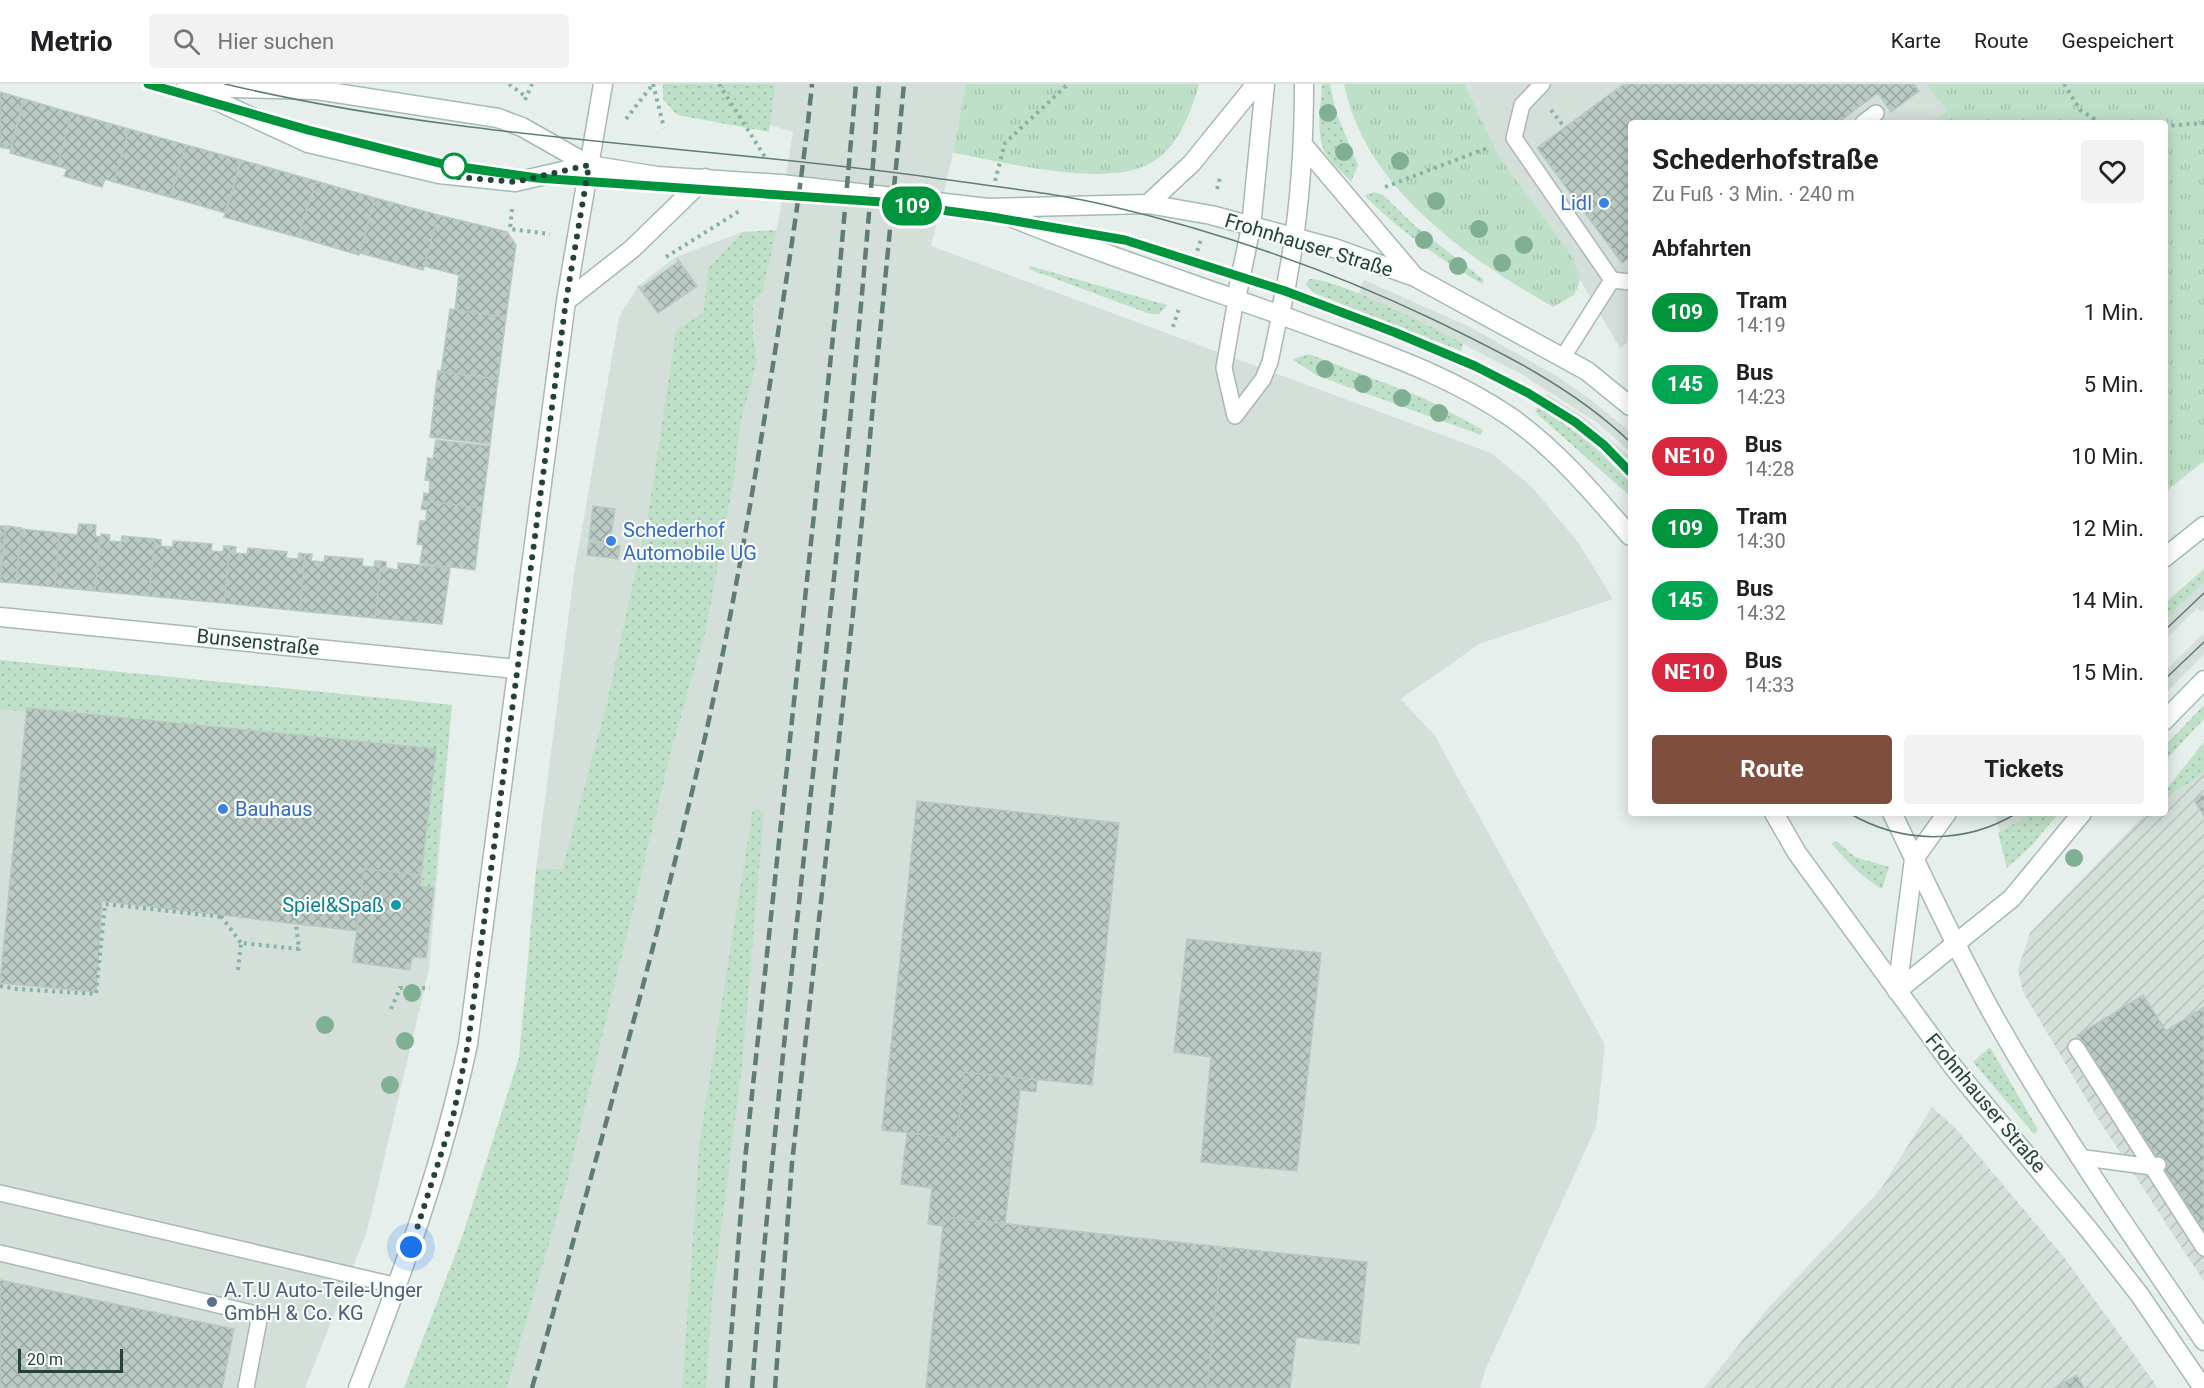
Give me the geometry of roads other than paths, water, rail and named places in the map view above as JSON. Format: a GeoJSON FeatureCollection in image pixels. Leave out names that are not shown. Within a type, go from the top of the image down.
{"type":"FeatureCollection","features":[{"type":"Feature","properties":{"kind":"main road"},"geometry":{"type":"LineString","coordinates":[[358,1388],[398,1286],[453,1117],[468,1044],[484,941],[516,669],[566,301],[603,84]]}},
{"type":"Feature","properties":{"kind":"main road"},"geometry":{"type":"LineString","coordinates":[[1148,204],[1192,163],[1256,84]]}},
{"type":"Feature","properties":{"kind":"main road"},"geometry":{"type":"LineString","coordinates":[[1236,299],[1251,227],[1264,84]]}},
{"type":"Feature","properties":{"kind":"main road"},"geometry":{"type":"LineString","coordinates":[[1280,314],[1294,238],[1304,146],[1304,84]]}},
{"type":"Feature","properties":{"kind":"main road","name":"Frohnhauser Straße"},"geometry":{"type":"LineString","coordinates":[[182,85],[308,143],[439,174],[515,182],[589,165]]}},
{"type":"Feature","properties":{"kind":"main road","name":"Frohnhauser Straße"},"geometry":{"type":"LineString","coordinates":[[182,85],[317,90],[498,118],[522,127],[589,165],[657,176],[705,178],[988,208],[1148,204],[1211,215],[1334,248],[1415,278],[1587,371],[1628,404]]}},
{"type":"Feature","properties":{"kind":"main road"},"geometry":{"type":"LineString","coordinates":[[1304,146],[1415,278]]}},
{"type":"Feature","properties":{"kind":"main road"},"geometry":{"type":"LineString","coordinates":[[566,301],[632,249],[705,178]]}},
{"type":"Feature","properties":{"kind":"main road","name":"Frohnhauser Straße"},"geometry":{"type":"LineString","coordinates":[[988,208],[1280,314],[1444,378],[1491,405],[1537,437],[1560,458],[1628,535]]}},
{"type":"Feature","properties":{"kind":"main road"},"geometry":{"type":"LineString","coordinates":[[2168,555],[2204,526]]}},
{"type":"Feature","properties":{"kind":"main road","name":"Bunsenstraße"},"geometry":{"type":"LineString","coordinates":[[0,617],[516,669]]}},
{"type":"Feature","properties":{"kind":"main road"},"geometry":{"type":"LineString","coordinates":[[2168,717],[2204,680]]}},
{"type":"Feature","properties":{"kind":"main road","name":"Frohnhauser Straße"},"geometry":{"type":"LineString","coordinates":[[1776,816],[1797,853],[1954,1068],[2096,1238],[2139,1294],[2204,1388]]}},
{"type":"Feature","properties":{"kind":"main road","name":"Frohnhauser Straße"},"geometry":{"type":"LineString","coordinates":[[1893,816],[1955,945],[2078,1157],[2204,1341]]}},
{"type":"Feature","properties":{"kind":"main road"},"geometry":{"type":"LineString","coordinates":[[1897,991],[1914,859],[1945,816]]}},
{"type":"Feature","properties":{"kind":"main road"},"geometry":{"type":"LineString","coordinates":[[1897,991],[2012,898],[2080,816]]}},
{"type":"Feature","properties":{"kind":"lane"},"geometry":{"type":"LineString","coordinates":[[1542,84],[1522,105],[1514,138],[1612,280],[1628,282]]}},
{"type":"Feature","properties":{"kind":"lane"},"geometry":{"type":"LineString","coordinates":[[1867,120],[1876,113]]}},
{"type":"Feature","properties":{"kind":"lane"},"geometry":{"type":"LineString","coordinates":[[1563,357],[1612,280]]}},
{"type":"Feature","properties":{"kind":"lane"},"geometry":{"type":"LineString","coordinates":[[1236,299],[1224,368],[1234,416],[1263,379],[1270,362],[1280,314]]}},
{"type":"Feature","properties":{"kind":"lane"},"geometry":{"type":"LineString","coordinates":[[2076,1047],[2156,1165],[2204,1248]]}},
{"type":"Feature","properties":{"kind":"lane"},"geometry":{"type":"LineString","coordinates":[[2078,1157],[2156,1165]]}},
{"type":"Feature","properties":{"kind":"lane"},"geometry":{"type":"LineString","coordinates":[[0,1193],[398,1286]]}},
{"type":"Feature","properties":{"kind":"lane"},"geometry":{"type":"LineString","coordinates":[[0,1253],[260,1315],[246,1388]]}},
{"type":"Feature","properties":{"kind":"tram line"},"geometry":{"type":"LineString","coordinates":[[148,84],[308,130],[447,165],[537,178],[882,202],[992,217],[1125,241],[1285,291],[1394,332],[1489,373],[1540,399],[1575,422],[1604,445],[1628,469]]}},
{"type":"Feature","properties":{"kind":"tram line","name":"109"},"geometry":{"type":"LineString","coordinates":[[148,84],[308,130],[447,165],[537,178],[882,202],[992,217],[1125,240],[1285,291],[1394,332],[1475,366],[1540,399],[1575,422],[1604,445],[1628,470]]}},
{"type":"Feature","properties":{"kind":"tram line"},"geometry":{"type":"LineString","coordinates":[[225,84],[399,117],[575,139],[928,177],[1065,197],[1151,216],[1233,240],[1313,268],[1392,300],[1536,372],[1585,405],[1628,440]]}},
{"type":"Feature","properties":{"kind":"tram line"},"geometry":{"type":"LineString","coordinates":[[2168,627],[2204,593]]}},
{"type":"Feature","properties":{"kind":"tram line"},"geometry":{"type":"LineString","coordinates":[[2168,676],[2204,642]]}},
{"type":"Feature","properties":{"kind":"tram line"},"geometry":{"type":"LineString","coordinates":[[1855,816],[1890,831],[1933,837],[1976,831],[2011,816]]}},
{"type":"Feature","properties":{"kind":"railway"},"geometry":{"type":"LineString","coordinates":[[532,1388],[642,988],[713,702],[739,568],[769,390],[798,199],[812,84]]}},
{"type":"Feature","properties":{"kind":"railway"},"geometry":{"type":"LineString","coordinates":[[727,1388],[745,1160],[837,299],[856,84]]}},
{"type":"Feature","properties":{"kind":"railway"},"geometry":{"type":"LineString","coordinates":[[752,1388],[782,1062],[851,411],[879,84]]}},
{"type":"Feature","properties":{"kind":"railway"},"geometry":{"type":"LineString","coordinates":[[775,1388],[792,1163],[853,613],[904,84]]}},
{"type":"Feature","properties":{"kind":"place","name":"Lidl"},"geometry":{"type":"Point","coordinates":[1604,203]}},
{"type":"Feature","properties":{"kind":"place","name":"Schederhof Automobile UG"},"geometry":{"type":"Point","coordinates":[611,541]}},
{"type":"Feature","properties":{"kind":"place","name":"Bauhaus"},"geometry":{"type":"Point","coordinates":[223,809]}},
{"type":"Feature","properties":{"kind":"place","name":"Spiel&Spaß"},"geometry":{"type":"Point","coordinates":[396,905]}},
{"type":"Feature","properties":{"kind":"place","name":"A.T.U Auto-Teile-Unger GmbH & Co. KG"},"geometry":{"type":"Point","coordinates":[212,1302]}}]}
